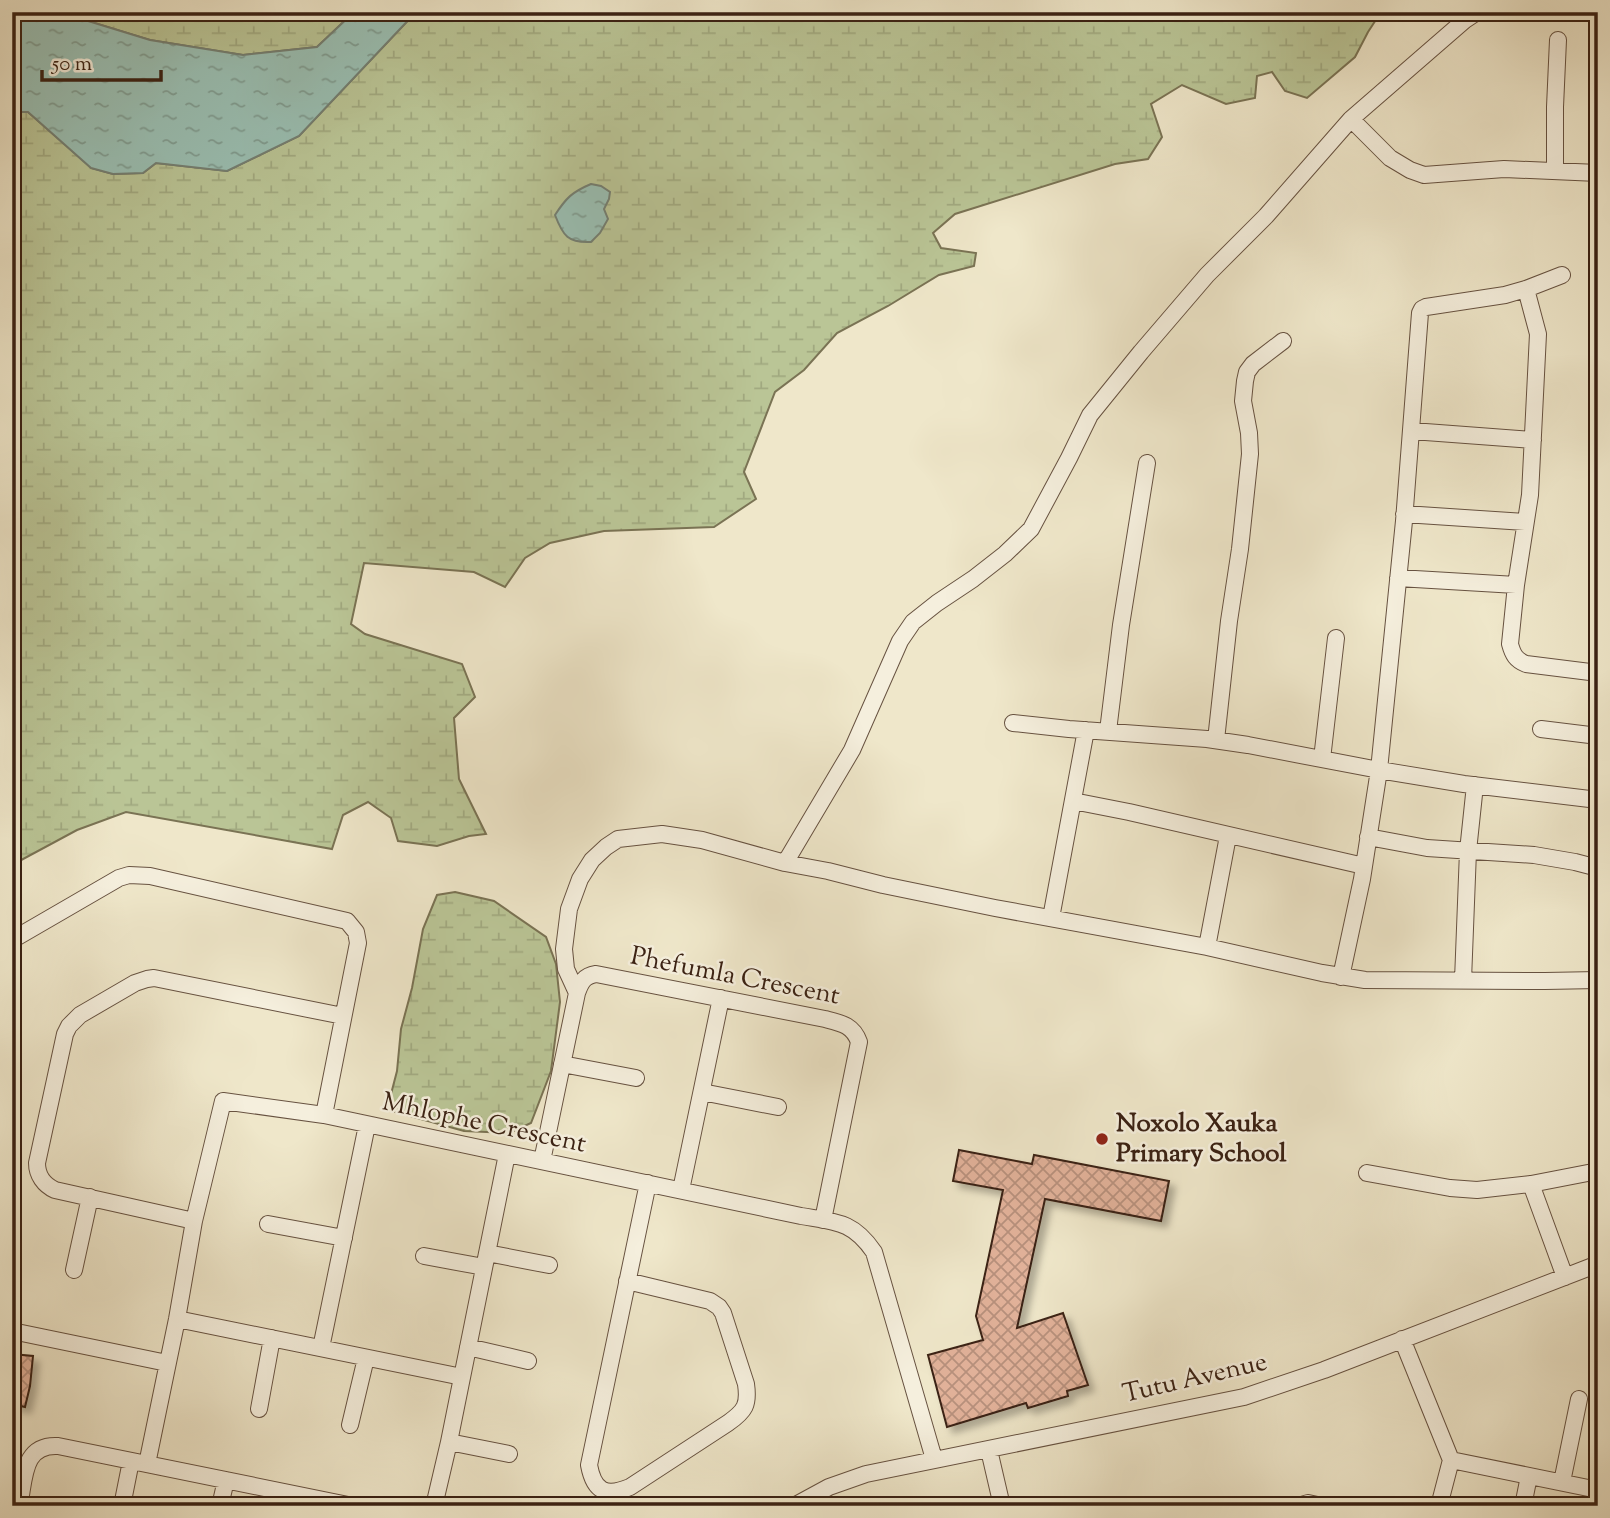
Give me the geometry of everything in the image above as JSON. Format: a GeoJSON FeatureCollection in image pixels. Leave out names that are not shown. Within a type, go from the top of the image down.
{"type":"FeatureCollection","features":[{"type":"Feature","properties":{"kind":"street"},"geometry":{"type":"LineString","coordinates":[[785,863],[852,750],[900,640],[914,622],[1005,554],[1031,528],[1090,415],[1207,275],[1266,216],[1351,119],[1477,12]]}},
{"type":"Feature","properties":{"kind":"street"},"geometry":{"type":"LineString","coordinates":[[1555,171],[1558,40]]}},
{"type":"Feature","properties":{"kind":"street"},"geometry":{"type":"LineString","coordinates":[[1351,119],[1390,158],[1424,176],[1504,169],[1598,173]]}},
{"type":"Feature","properties":{"kind":"street"},"geometry":{"type":"LineString","coordinates":[[1341,976],[1364,866],[1379,770],[1422,309],[1505,295],[1562,275]]}},
{"type":"Feature","properties":{"kind":"street"},"geometry":{"type":"LineString","coordinates":[[1526,289],[1538,334],[1530,495],[1510,644],[1517,660],[1526,664],[1598,673]]}},
{"type":"Feature","properties":{"kind":"street"},"geometry":{"type":"LineString","coordinates":[[1216,740],[1250,454],[1243,401],[1245,380],[1253,364],[1283,341]]}},
{"type":"Feature","properties":{"kind":"street"},"geometry":{"type":"LineString","coordinates":[[1412,431],[1533,440]]}},
{"type":"Feature","properties":{"kind":"street"},"geometry":{"type":"LineString","coordinates":[[1108,731],[1121,625],[1147,463]]}},
{"type":"Feature","properties":{"kind":"street"},"geometry":{"type":"LineString","coordinates":[[1404,514],[1525,522]]}},
{"type":"Feature","properties":{"kind":"street"},"geometry":{"type":"LineString","coordinates":[[1398,578],[1516,584]]}},
{"type":"Feature","properties":{"kind":"street"},"geometry":{"type":"LineString","coordinates":[[1322,759],[1336,638]]}},
{"type":"Feature","properties":{"kind":"street"},"geometry":{"type":"LineString","coordinates":[[1013,723],[1216,740],[1379,770],[1598,800]]}},
{"type":"Feature","properties":{"kind":"street"},"geometry":{"type":"LineString","coordinates":[[1541,729],[1598,736]]}},
{"type":"Feature","properties":{"kind":"street"},"geometry":{"type":"LineString","coordinates":[[1051,918],[1086,730]]}},
{"type":"Feature","properties":{"kind":"street"},"geometry":{"type":"LineString","coordinates":[[1463,980],[1468,851],[1475,785]]}},
{"type":"Feature","properties":{"kind":"street"},"geometry":{"type":"LineString","coordinates":[[1073,801],[1364,866]]}},
{"type":"Feature","properties":{"kind":"street"},"geometry":{"type":"LineString","coordinates":[[541,1161],[577,993],[566,969],[564,949],[569,909],[580,879],[592,860],[618,839],[634,836],[662,834],[702,840],[785,863],[883,885],[1365,980],[1598,980]]}},
{"type":"Feature","properties":{"kind":"street"},"geometry":{"type":"LineString","coordinates":[[1208,947],[1228,836]]}},
{"type":"Feature","properties":{"kind":"street"},"geometry":{"type":"LineString","coordinates":[[1368,838],[1427,848],[1534,855],[1598,868]]}},
{"type":"Feature","properties":{"kind":"street"},"geometry":{"type":"LineString","coordinates":[[12,940],[100,888],[129,875],[150,876],[344,920],[356,932],[358,943],[324,1115]]}},
{"type":"Feature","properties":{"kind":"street","name":"Phefumla Crescent"},"geometry":{"type":"LineString","coordinates":[[577,993],[582,980],[596,974],[846,1024],[853,1029],[859,1048],[823,1220]]}},
{"type":"Feature","properties":{"kind":"street"},"geometry":{"type":"LineString","coordinates":[[194,1221],[50,1187],[42,1179],[37,1163],[69,1026],[80,1016],[135,983],[154,978],[343,1016]]}},
{"type":"Feature","properties":{"kind":"street"},"geometry":{"type":"LineString","coordinates":[[681,1190],[721,998]]}},
{"type":"Feature","properties":{"kind":"street"},"geometry":{"type":"LineString","coordinates":[[562,1064],[636,1078]]}},
{"type":"Feature","properties":{"kind":"street"},"geometry":{"type":"LineString","coordinates":[[702,1092],[778,1107]]}},
{"type":"Feature","properties":{"kind":"street","name":"Mhlophe Crescent"},"geometry":{"type":"LineString","coordinates":[[122,1506],[139,1462],[167,1363],[194,1221],[223,1101],[324,1115],[843,1223],[866,1240],[874,1252],[934,1459]]}},
{"type":"Feature","properties":{"kind":"street"},"geometry":{"type":"LineString","coordinates":[[321,1348],[367,1125]]}},
{"type":"Feature","properties":{"kind":"street"},"geometry":{"type":"LineString","coordinates":[[434,1506],[507,1154]]}},
{"type":"Feature","properties":{"kind":"street"},"geometry":{"type":"LineString","coordinates":[[1367,1173],[1450,1188],[1477,1189],[1531,1184],[1598,1171]]}},
{"type":"Feature","properties":{"kind":"street"},"geometry":{"type":"LineString","coordinates":[[627,1281],[710,1301],[719,1307],[746,1384],[747,1395],[740,1415],[631,1487],[612,1493],[594,1484],[589,1465],[627,1281],[648,1183]]}},
{"type":"Feature","properties":{"kind":"street"},"geometry":{"type":"LineString","coordinates":[[1531,1184],[1565,1277]]}},
{"type":"Feature","properties":{"kind":"street"},"geometry":{"type":"LineString","coordinates":[[74,1270],[90,1197]]}},
{"type":"Feature","properties":{"kind":"street"},"geometry":{"type":"LineString","coordinates":[[268,1224],[344,1238]]}},
{"type":"Feature","properties":{"kind":"street"},"geometry":{"type":"LineString","coordinates":[[424,1256],[549,1265]]}},
{"type":"Feature","properties":{"kind":"street","name":"Tutu Avenue"},"geometry":{"type":"LineString","coordinates":[[794,1506],[848,1480],[934,1459],[1244,1397],[1324,1370],[1598,1264]]}},
{"type":"Feature","properties":{"kind":"street"},"geometry":{"type":"LineString","coordinates":[[177,1319],[462,1377]]}},
{"type":"Feature","properties":{"kind":"street"},"geometry":{"type":"LineString","coordinates":[[12,1331],[167,1363]]}},
{"type":"Feature","properties":{"kind":"street"},"geometry":{"type":"LineString","coordinates":[[258,1409],[272,1338]]}},
{"type":"Feature","properties":{"kind":"street"},"geometry":{"type":"LineString","coordinates":[[1402,1339],[1451,1460],[1439,1506]]}},
{"type":"Feature","properties":{"kind":"street"},"geometry":{"type":"LineString","coordinates":[[468,1348],[528,1361]]}},
{"type":"Feature","properties":{"kind":"street"},"geometry":{"type":"LineString","coordinates":[[349,1425],[366,1358]]}},
{"type":"Feature","properties":{"kind":"street"},"geometry":{"type":"LineString","coordinates":[[1562,1482],[1579,1399]]}},
{"type":"Feature","properties":{"kind":"street"},"geometry":{"type":"LineString","coordinates":[[449,1442],[509,1454]]}},
{"type":"Feature","properties":{"kind":"street"},"geometry":{"type":"LineString","coordinates":[[19,1506],[29,1458],[39,1448],[47,1446],[226,1480],[317,1502],[353,1506]]}},
{"type":"Feature","properties":{"kind":"street"},"geometry":{"type":"LineString","coordinates":[[989,1450],[1003,1506]]}},
{"type":"Feature","properties":{"kind":"street"},"geometry":{"type":"LineString","coordinates":[[1451,1460],[1598,1490]]}},
{"type":"Feature","properties":{"kind":"street"},"geometry":{"type":"LineString","coordinates":[[1523,1506],[1528,1476]]}},
{"type":"Feature","properties":{"kind":"street"},"geometry":{"type":"LineString","coordinates":[[220,1506],[226,1480]]}},
{"type":"Feature","properties":{"kind":"street"},"geometry":{"type":"LineString","coordinates":[[1298,1506],[1308,1503],[1322,1506]]}},
{"type":"Feature","properties":{"kind":"green space"},"geometry":{"type":"Polygon","coordinates":[[[12,12],[354,12],[317,47],[243,55],[150,40],[62,13],[12,15],[12,12]]]}},
{"type":"Feature","properties":{"kind":"green space"},"geometry":{"type":"Polygon","coordinates":[[[416,12],[1381,12],[1355,57],[1307,98],[1285,91],[1272,72],[1257,76],[1255,98],[1226,104],[1182,85],[1151,104],[1162,137],[1148,159],[1115,164],[955,214],[933,233],[941,248],[976,253],[974,266],[939,275],[837,333],[804,370],[775,392],[744,472],[756,499],[714,527],[604,531],[550,543],[525,558],[505,587],[474,572],[364,563],[351,624],[365,634],[462,664],[475,697],[454,718],[459,779],[486,834],[469,836],[437,846],[398,841],[391,818],[368,802],[343,815],[332,849],[126,812],[77,830],[12,865],[12,112],[28,112],[92,168],[113,174],[143,173],[156,163],[227,171],[299,136],[416,12]]]}},
{"type":"Feature","properties":{"kind":"green space"},"geometry":{"type":"Polygon","coordinates":[[[455,892],[494,901],[546,937],[556,964],[560,1002],[551,1071],[531,1123],[509,1133],[464,1131],[395,1112],[390,1098],[397,1071],[401,1029],[423,929],[437,895],[455,892]]]}},
{"type":"Feature","properties":{"kind":"water"},"geometry":{"type":"Polygon","coordinates":[[[354,12],[416,12],[299,136],[227,171],[156,163],[143,173],[113,174],[91,168],[28,112],[12,112],[12,15],[62,13],[150,40],[243,55],[317,47],[354,12]]]}},
{"type":"Feature","properties":{"kind":"water"},"geometry":{"type":"Polygon","coordinates":[[[591,184],[610,192],[604,209],[608,219],[591,242],[577,241],[567,237],[555,215],[570,196],[591,184]]]}},
{"type":"Feature","properties":{"kind":"building"},"geometry":{"type":"Polygon","coordinates":[[[959,1150],[1032,1164],[1034,1155],[1169,1181],[1161,1221],[1045,1199],[1017,1328],[1063,1313],[1088,1385],[1067,1391],[1068,1396],[1028,1408],[1026,1403],[947,1427],[928,1355],[983,1340],[976,1316],[1003,1190],[953,1181],[959,1150]]]}},
{"type":"Feature","properties":{"kind":"building"},"geometry":{"type":"Polygon","coordinates":[[[12,1354],[33,1356],[25,1407],[12,1404],[12,1354]]]}},
{"type":"Feature","properties":{"kind":"place","name":"Noxolo Xauka Primary School"},"geometry":{"type":"Point","coordinates":[1102,1139]}}]}
